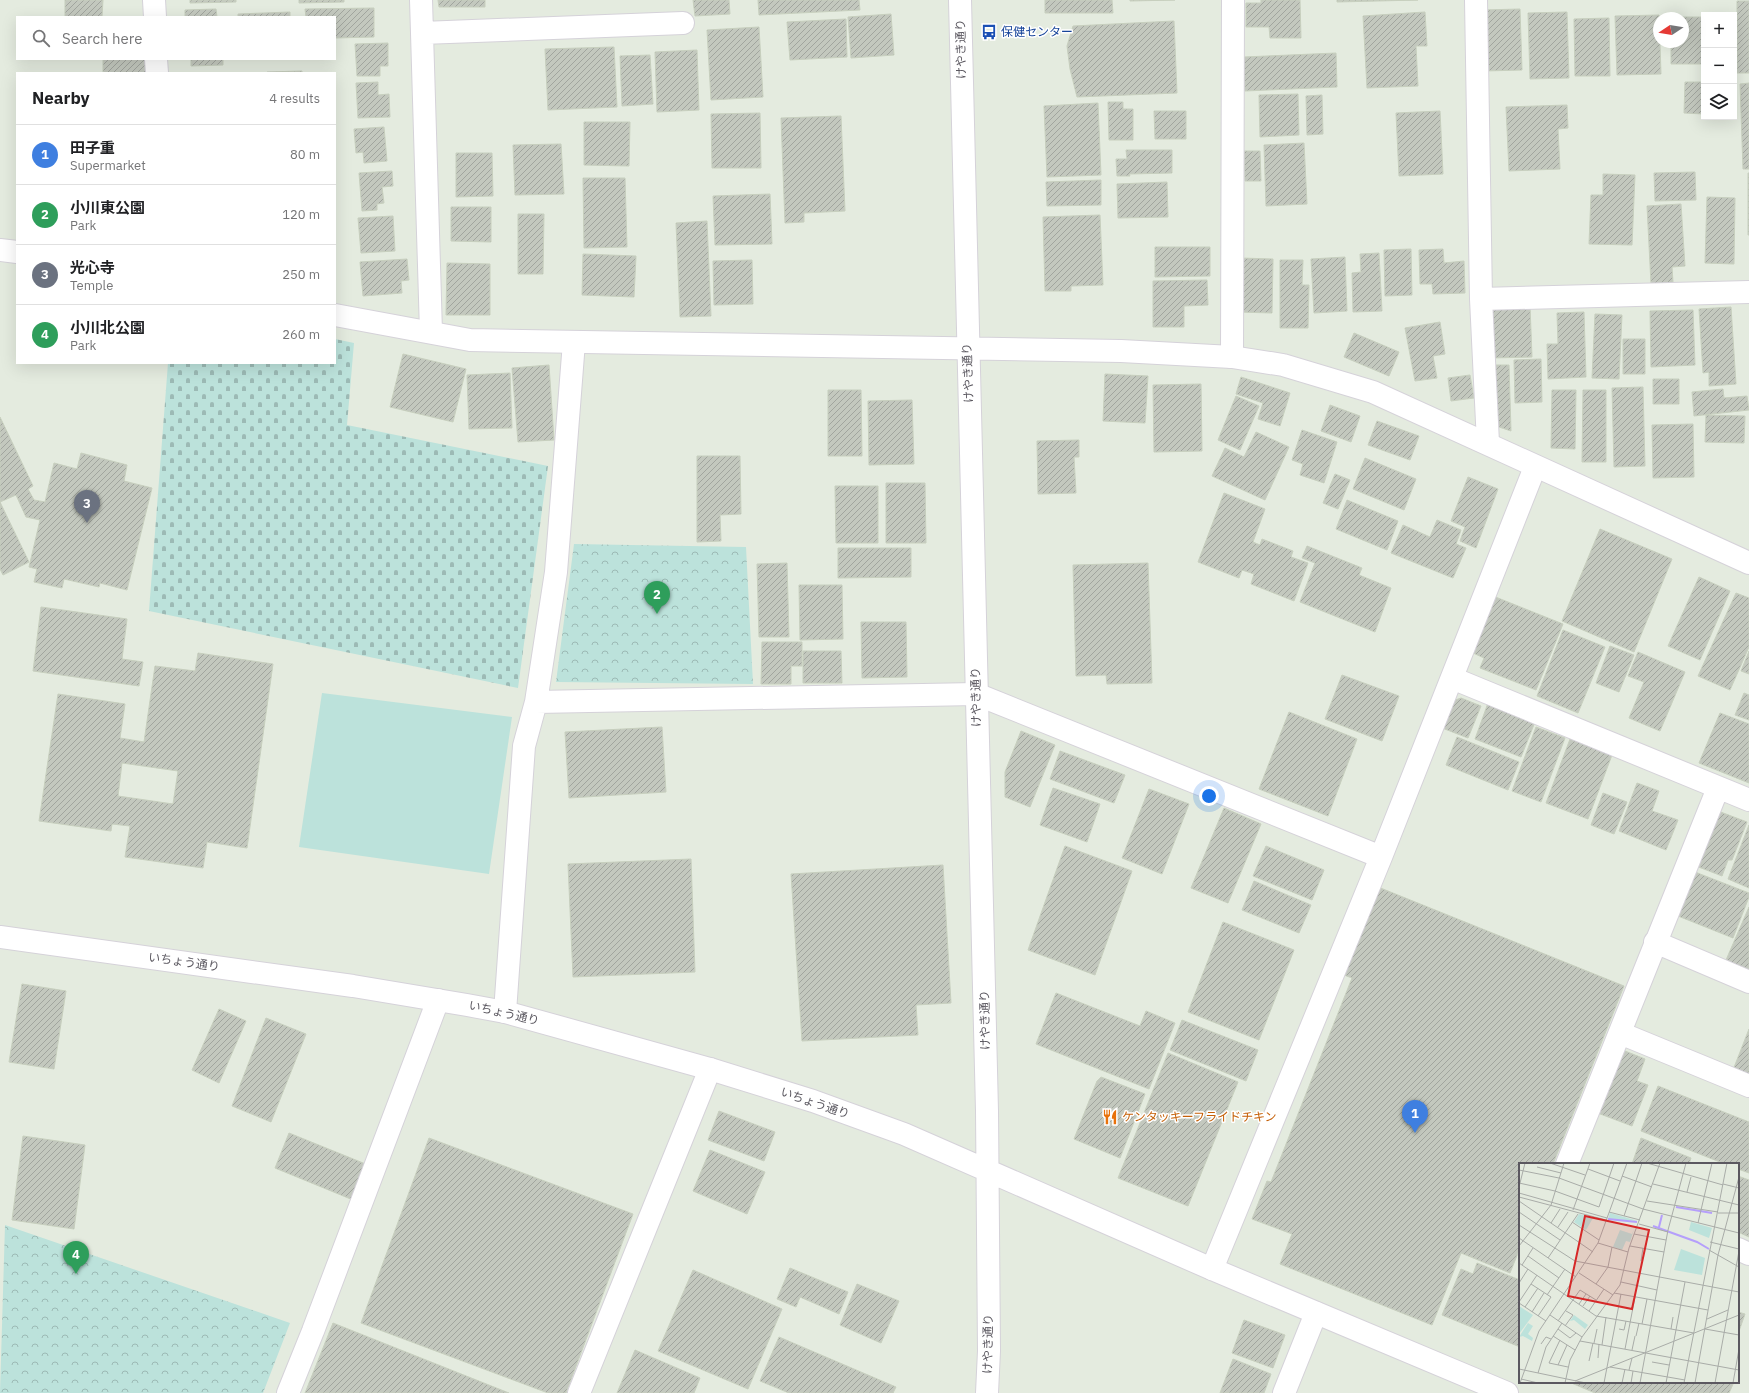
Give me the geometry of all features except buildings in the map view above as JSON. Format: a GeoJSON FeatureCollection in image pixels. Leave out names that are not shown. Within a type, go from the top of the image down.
{"type":"FeatureCollection","features":[{"type":"Feature","properties":{"kind":"street"},"geometry":{"type":"LineString","coordinates":[[154,0],[154,16]]}},
{"type":"Feature","properties":{"kind":"street"},"geometry":{"type":"LineString","coordinates":[[421,0],[431,332]]}},
{"type":"Feature","properties":{"kind":"street","name":"けやき通り"},"geometry":{"type":"LineString","coordinates":[[960,0],[967,348],[988,1171],[989,1351],[987,1393]]}},
{"type":"Feature","properties":{"kind":"street"},"geometry":{"type":"LineString","coordinates":[[1232,357],[1233,0]]}},
{"type":"Feature","properties":{"kind":"street"},"geometry":{"type":"LineString","coordinates":[[1476,0],[1481,299],[1488,443]]}},
{"type":"Feature","properties":{"kind":"street"},"geometry":{"type":"LineString","coordinates":[[422,33],[683,23]]}},
{"type":"Feature","properties":{"kind":"street"},"geometry":{"type":"LineString","coordinates":[[156,60],[157,72]]}},
{"type":"Feature","properties":{"kind":"street"},"geometry":{"type":"LineString","coordinates":[[0,250],[16,252]]}},
{"type":"Feature","properties":{"kind":"street"},"geometry":{"type":"LineString","coordinates":[[1481,299],[1749,292]]}},
{"type":"Feature","properties":{"kind":"street"},"geometry":{"type":"LineString","coordinates":[[336,315],[470,340],[1121,351],[1232,357],[1283,365],[1373,392],[1488,443],[1535,467],[1749,563]]}},
{"type":"Feature","properties":{"kind":"street"},"geometry":{"type":"LineString","coordinates":[[505,1012],[524,746],[536,702],[556,572],[574,342]]}},
{"type":"Feature","properties":{"kind":"street"},"geometry":{"type":"LineString","coordinates":[[1212,1269],[1381,857],[1535,467]]}},
{"type":"Feature","properties":{"kind":"street"},"geometry":{"type":"LineString","coordinates":[[1452,678],[1749,800]]}},
{"type":"Feature","properties":{"kind":"street"},"geometry":{"type":"LineString","coordinates":[[536,702],[976,694],[1381,857]]}},
{"type":"Feature","properties":{"kind":"street"},"geometry":{"type":"LineString","coordinates":[[1567,1163],[1718,788]]}},
{"type":"Feature","properties":{"kind":"street","name":"いちょう通り"},"geometry":{"type":"LineString","coordinates":[[0,937],[353,986],[505,1012],[710,1069],[813,1101],[897,1132],[1212,1269],[1507,1393]]}},
{"type":"Feature","properties":{"kind":"street"},"geometry":{"type":"LineString","coordinates":[[1655,942],[1749,982]]}},
{"type":"Feature","properties":{"kind":"street"},"geometry":{"type":"LineString","coordinates":[[288,1393],[313,1331],[438,1000]]}},
{"type":"Feature","properties":{"kind":"street"},"geometry":{"type":"LineString","coordinates":[[1620,1033],[1749,1086]]}},
{"type":"Feature","properties":{"kind":"street"},"geometry":{"type":"LineString","coordinates":[[579,1393],[710,1069]]}},
{"type":"Feature","properties":{"kind":"street"},"geometry":{"type":"LineString","coordinates":[[1739,1249],[1749,1254]]}},
{"type":"Feature","properties":{"kind":"street"},"geometry":{"type":"LineString","coordinates":[[1284,1393],[1316,1313]]}},
{"type":"Feature","properties":{"kind":"green space"},"geometry":{"type":"Polygon","coordinates":[[[336,339],[354,343],[347,425],[548,466],[518,688],[149,611],[168,364],[336,364],[336,339]]]}},
{"type":"Feature","properties":{"kind":"green space"},"geometry":{"type":"Polygon","coordinates":[[[574,544],[746,547],[753,684],[556,682],[574,544]]]}},
{"type":"Feature","properties":{"kind":"green space"},"geometry":{"type":"Polygon","coordinates":[[[322,693],[512,717],[489,874],[299,847],[322,693]]]}},
{"type":"Feature","properties":{"kind":"green space"},"geometry":{"type":"Polygon","coordinates":[[[5,1225],[290,1323],[263,1393],[0,1393],[5,1225]]]}},
{"type":"Feature","properties":{"kind":"place","name":"保健センター"},"geometry":{"type":"Point","coordinates":[989,32]}},
{"type":"Feature","properties":{"kind":"place","name":"光心寺"},"geometry":{"type":"Point","coordinates":[87,523]}},
{"type":"Feature","properties":{"kind":"place","name":"小川東公園"},"geometry":{"type":"Point","coordinates":[657,614]}},
{"type":"Feature","properties":{"kind":"place","name":"ケンタッキーフライドチキン"},"geometry":{"type":"Point","coordinates":[1110,1117]}},
{"type":"Feature","properties":{"kind":"place","name":"田子重"},"geometry":{"type":"Point","coordinates":[1415,1133]}},
{"type":"Feature","properties":{"kind":"place","name":"小川北公園"},"geometry":{"type":"Point","coordinates":[76,1274]}}]}
